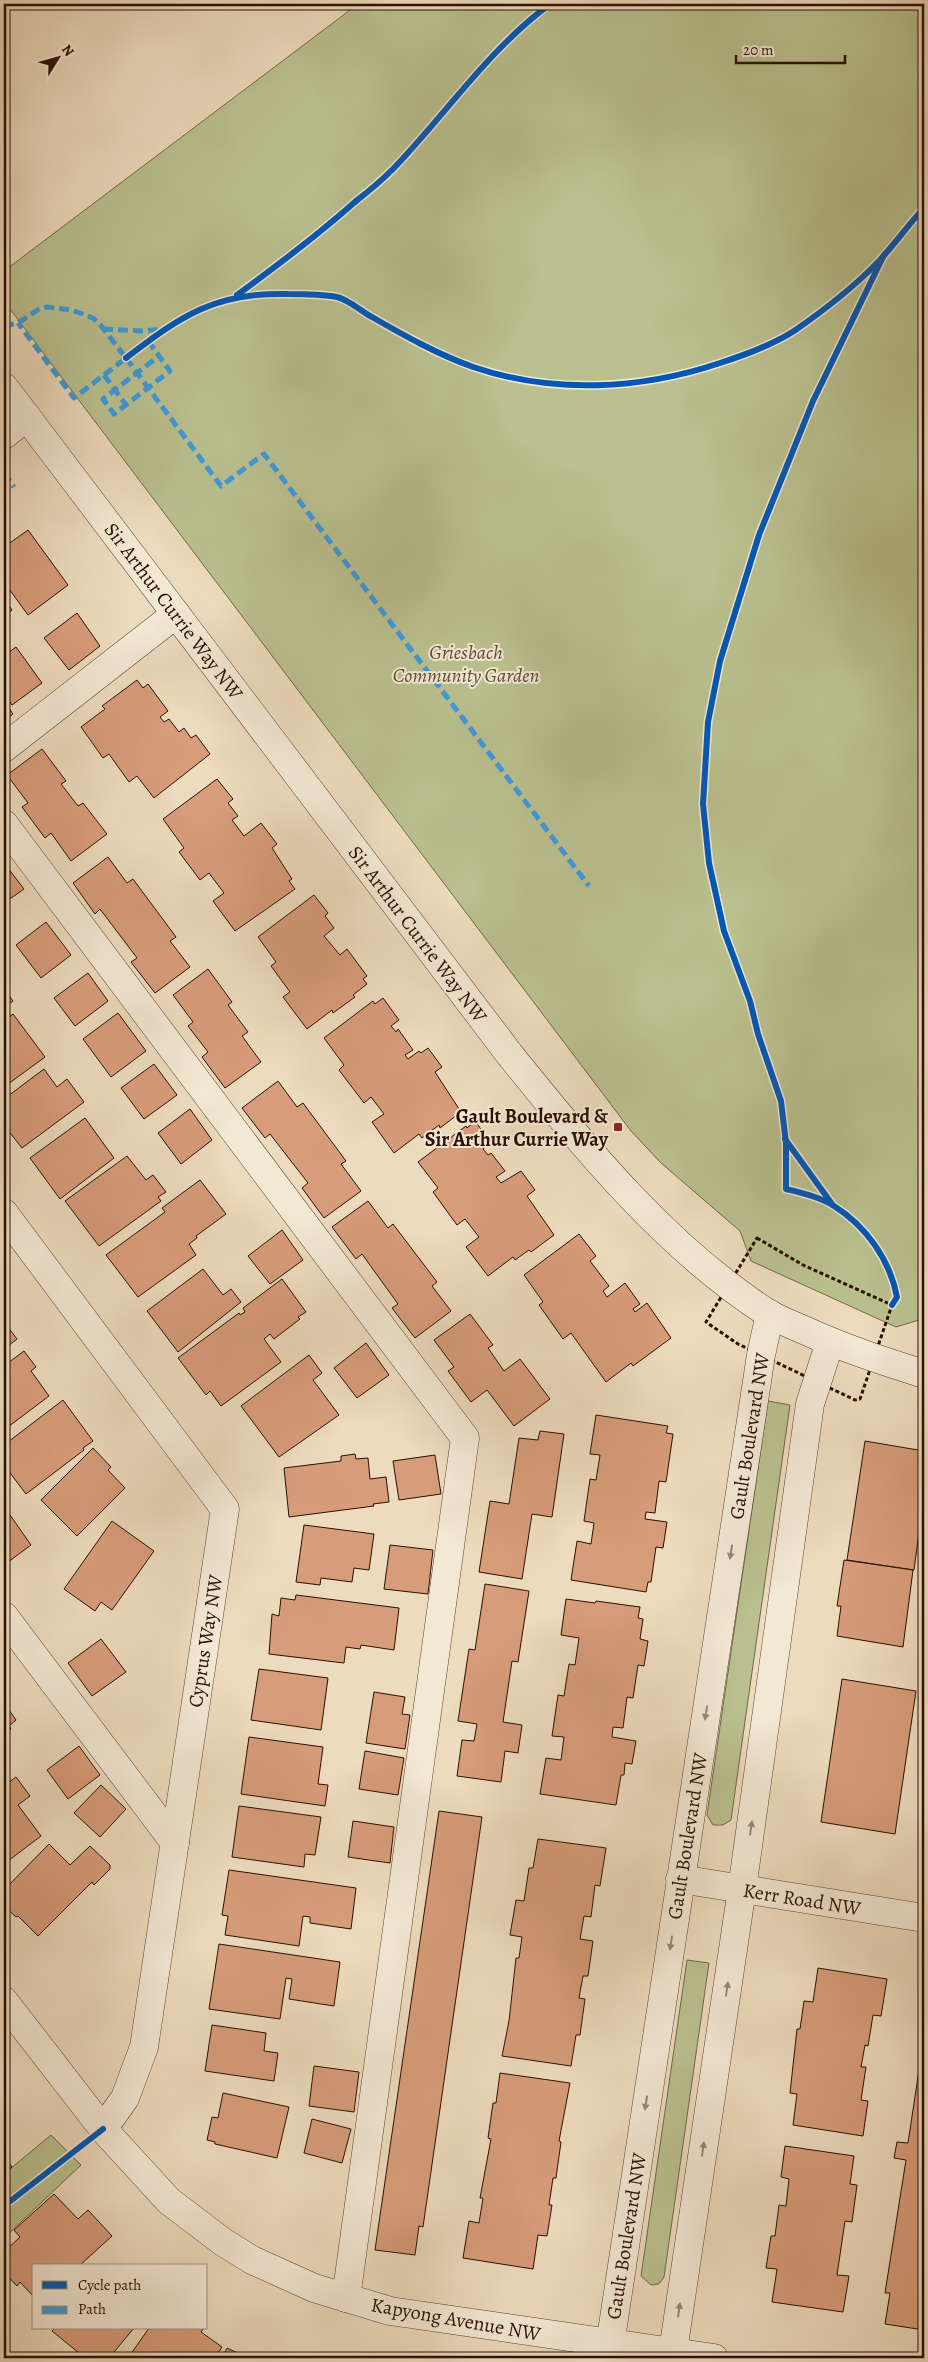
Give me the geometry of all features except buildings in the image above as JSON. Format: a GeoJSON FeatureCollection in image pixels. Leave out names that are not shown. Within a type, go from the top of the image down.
{"type":"FeatureCollection","features":[{"type":"Feature","properties":{"kind":"street","name":"Sir Arthur Currie Way NW"},"geometry":{"type":"LineString","coordinates":[[4,387],[510,1056],[595,1159],[628,1194],[695,1256],[770,1314],[830,1342],[924,1374]]}},
{"type":"Feature","properties":{"kind":"street"},"geometry":{"type":"LineString","coordinates":[[4,435],[27,417]]}},
{"type":"Feature","properties":{"kind":"street"},"geometry":{"type":"LineString","coordinates":[[4,748],[176,614]]}},
{"type":"Feature","properties":{"kind":"street"},"geometry":{"type":"LineString","coordinates":[[4,824],[465,1438],[346,2298]]}},
{"type":"Feature","properties":{"kind":"street","name":"Cyprus Way NW"},"geometry":{"type":"LineString","coordinates":[[4,1213],[225,1509],[144,2047],[125,2098],[103,2129]]}},
{"type":"Feature","properties":{"kind":"street","name":"Gault Boulevard NW"},"geometry":{"type":"LineString","coordinates":[[609,2351],[761,1355],[770,1314]]}},
{"type":"Feature","properties":{"kind":"street"},"geometry":{"type":"LineString","coordinates":[[672,2355],[742,1889],[810,1404],[830,1342]]}},
{"type":"Feature","properties":{"kind":"street"},"geometry":{"type":"LineString","coordinates":[[4,1616],[175,1843]]}},
{"type":"Feature","properties":{"kind":"street","name":"Kerr Road NW"},"geometry":{"type":"LineString","coordinates":[[680,1879],[924,1918]]}},
{"type":"Feature","properties":{"kind":"street","name":"Kapyong Avenue NW"},"geometry":{"type":"LineString","coordinates":[[4,2002],[103,2129],[170,2201],[223,2242],[282,2275],[346,2298],[390,2311],[609,2351],[714,2358]]}},
{"type":"Feature","properties":{"kind":"path"},"geometry":{"type":"LineString","coordinates":[[757,1238],[762,1230]]}},
{"type":"Feature","properties":{"kind":"path"},"geometry":{"type":"LineString","coordinates":[[892,1305],[897,1297]]}},
{"type":"Feature","properties":{"kind":"green space","name":"Griesbach Community Garden"},"geometry":{"type":"Polygon","coordinates":[[[358,4],[924,4],[924,1321],[919,1320],[896,1327],[751,1261],[740,1231],[661,1163],[631,1131],[4,301],[4,271],[358,4]]]}},
{"type":"Feature","properties":{"kind":"green space"},"geometry":{"type":"Polygon","coordinates":[[[768,1401],[790,1405],[731,1820],[723,1825],[713,1825],[707,1815],[768,1401]]]}},
{"type":"Feature","properties":{"kind":"green space"},"geometry":{"type":"Polygon","coordinates":[[[687,1960],[709,1963],[664,2277],[659,2284],[651,2285],[641,2276],[687,1960]]]}},
{"type":"Feature","properties":{"kind":"green space"},"geometry":{"type":"Polygon","coordinates":[[[51,2135],[81,2165],[4,2238],[4,2174],[51,2135]]]}},
{"type":"Feature","properties":{"kind":"marked path"},"geometry":{"type":"LineString","coordinates":[[4,326],[18,323],[39,309],[47,307],[72,310],[93,318],[99,323],[126,358],[74,398],[18,323]]}},
{"type":"Feature","properties":{"kind":"marked path"},"geometry":{"type":"LineString","coordinates":[[103,329],[142,331],[162,329]]}},
{"type":"Feature","properties":{"kind":"marked path"},"geometry":{"type":"LineString","coordinates":[[148,341],[170,371],[114,414],[103,399],[159,356]]}},
{"type":"Feature","properties":{"kind":"marked path"},"geometry":{"type":"LineString","coordinates":[[126,358],[221,486],[264,454],[589,886]]}},
{"type":"Feature","properties":{"kind":"marked path"},"geometry":{"type":"LineString","coordinates":[[104,375],[126,405]]}},
{"type":"Feature","properties":{"kind":"marked path"},"geometry":{"type":"LineString","coordinates":[[4,473],[14,487]]}},
{"type":"Feature","properties":{"kind":"cycle path"},"geometry":{"type":"LineString","coordinates":[[237,295],[312,238],[393,169],[487,62],[507,41],[550,4]]}},
{"type":"Feature","properties":{"kind":"cycle path"},"geometry":{"type":"LineString","coordinates":[[126,358],[182,319],[219,302],[262,294],[312,294],[341,298],[368,315],[434,350],[473,367],[503,376],[565,385],[628,383],[659,379],[739,357],[768,345],[794,331],[837,299],[868,272],[924,208]]}},
{"type":"Feature","properties":{"kind":"cycle path"},"geometry":{"type":"LineString","coordinates":[[884,255],[813,401],[759,535],[720,661],[708,722],[703,804],[709,863],[724,931],[750,1001],[758,1034],[781,1101],[786,1143],[786,1189],[823,1200],[846,1214],[856,1223],[875,1245],[889,1270],[897,1297],[892,1305]]}},
{"type":"Feature","properties":{"kind":"cycle path"},"geometry":{"type":"LineString","coordinates":[[785,1139],[832,1204]]}},
{"type":"Feature","properties":{"kind":"cycle path"},"geometry":{"type":"LineString","coordinates":[[4,2206],[103,2129]]}},
{"type":"Feature","properties":{"kind":"place","name":"Gault Boulevard & Sir Arthur Currie Way"},"geometry":{"type":"Point","coordinates":[618,1127]}}]}
